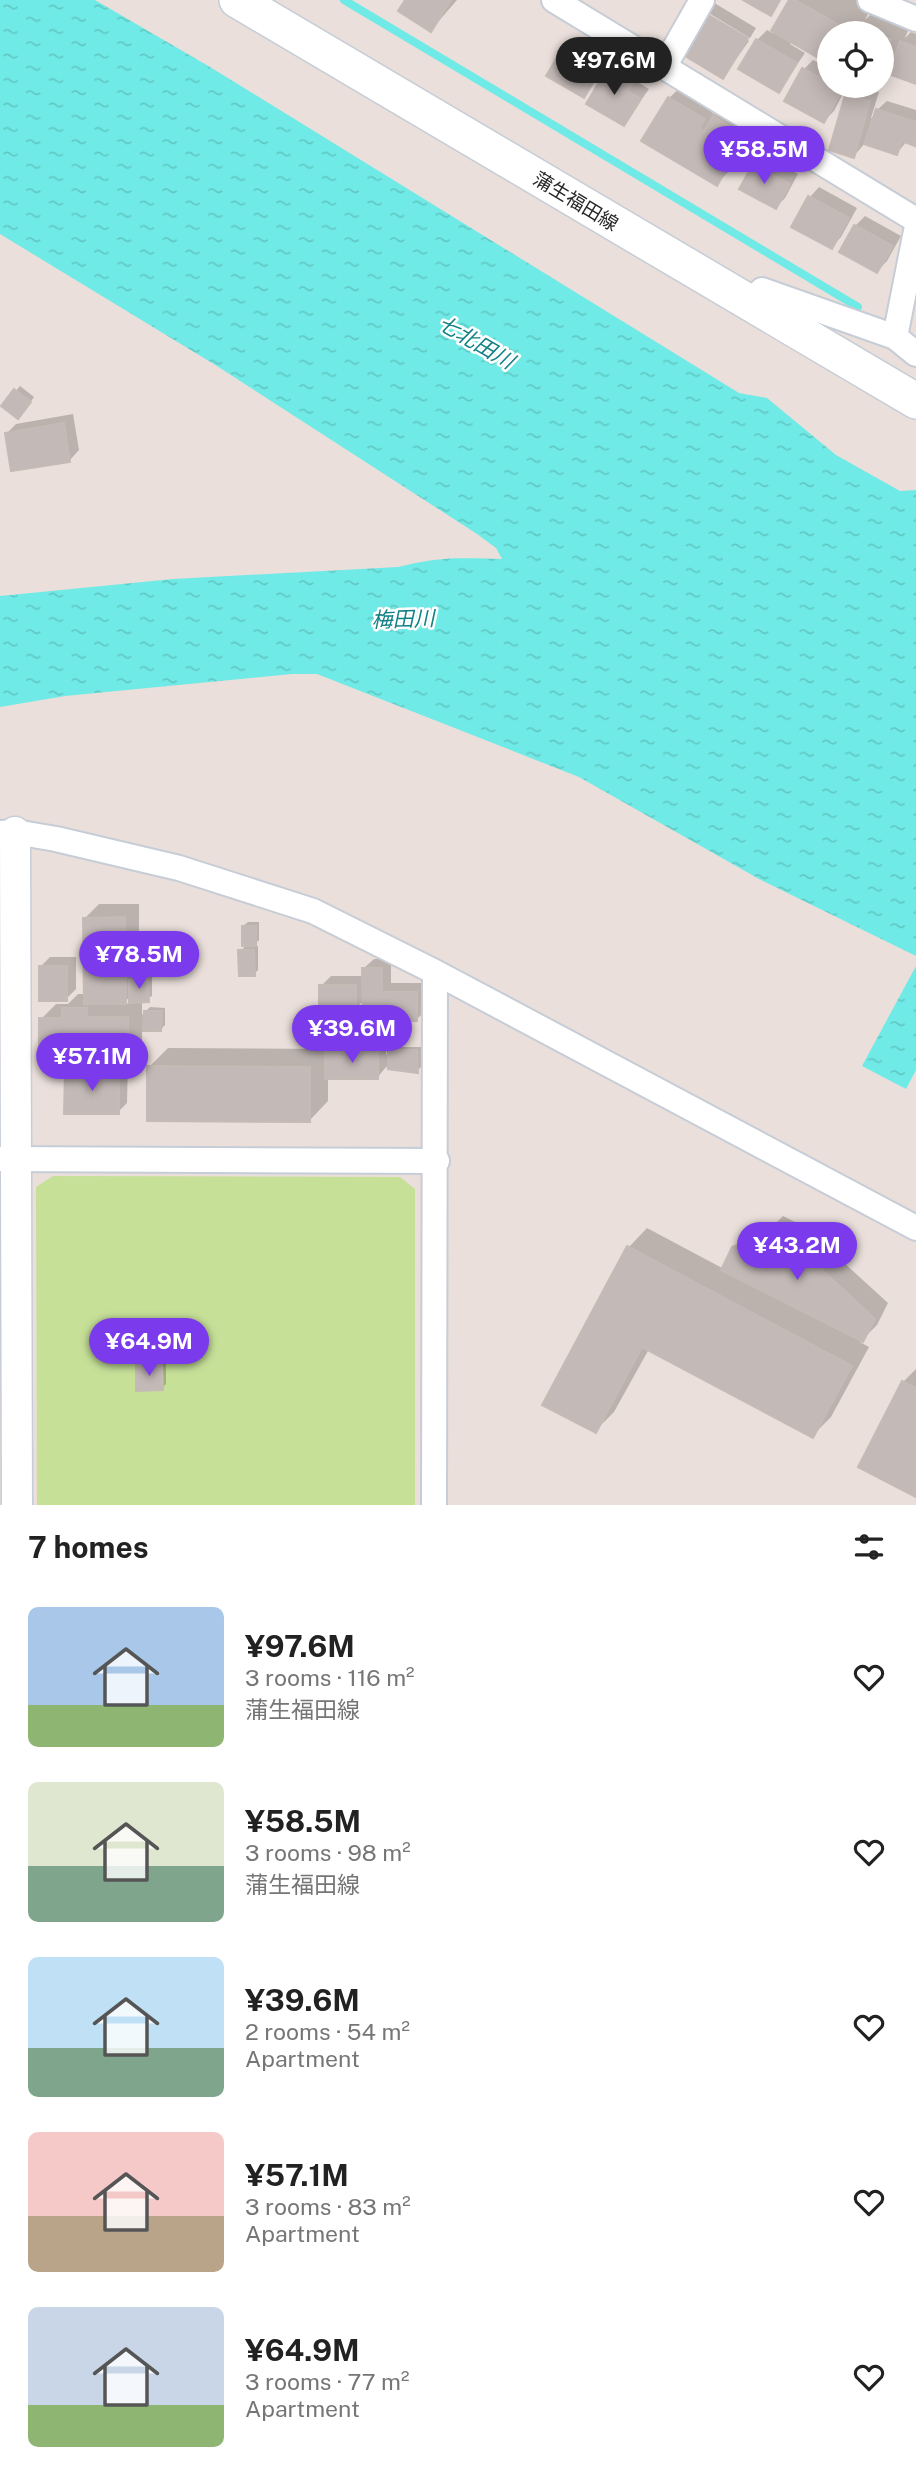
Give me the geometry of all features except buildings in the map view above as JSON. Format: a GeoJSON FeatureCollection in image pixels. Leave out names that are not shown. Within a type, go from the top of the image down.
{"type":"FeatureCollection","features":[{"type":"Feature","properties":{"kind":"main road","name":"蒲生福田線"},"geometry":{"type":"LineString","coordinates":[[237,0],[916,401]]}},
{"type":"Feature","properties":{"kind":"street"},"geometry":{"type":"LineString","coordinates":[[554,0],[916,220]]}},
{"type":"Feature","properties":{"kind":"street"},"geometry":{"type":"LineString","coordinates":[[664,67],[702,0]]}},
{"type":"Feature","properties":{"kind":"street"},"geometry":{"type":"LineString","coordinates":[[870,0],[916,19]]}},
{"type":"Feature","properties":{"kind":"street"},"geometry":{"type":"LineString","coordinates":[[895,337],[916,231]]}},
{"type":"Feature","properties":{"kind":"street"},"geometry":{"type":"LineString","coordinates":[[751,304],[762,290],[895,337],[916,354]]}},
{"type":"Feature","properties":{"kind":"street"},"geometry":{"type":"LineString","coordinates":[[17,1505],[8,1159],[7,832],[199,874],[313,911],[435,972],[916,1228]]}},
{"type":"Feature","properties":{"kind":"street"},"geometry":{"type":"LineString","coordinates":[[434,1505],[437,1161],[435,972]]}},
{"type":"Feature","properties":{"kind":"street"},"geometry":{"type":"LineString","coordinates":[[8,1159],[437,1161]]}},
{"type":"Feature","properties":{"kind":"green space"},"geometry":{"type":"Polygon","coordinates":[[[53,1176],[400,1177],[415,1189],[415,1505],[37,1505],[36,1187],[53,1176]]]}},
{"type":"Feature","properties":{"kind":"water"},"geometry":{"type":"Polygon","coordinates":[[[0,0],[95,0],[210,67],[739,393],[767,398],[836,455],[900,491],[916,490],[916,956],[759,879],[579,777],[317,674],[292,674],[65,696],[0,707],[0,596],[173,579],[398,567],[438,559],[502,559],[496,548],[477,534],[217,366],[0,234],[0,0]]]}},
{"type":"Feature","properties":{"kind":"water"},"geometry":{"type":"Polygon","coordinates":[[[916,966],[916,1070],[906,1089],[862,1066],[916,966]]]}},
{"type":"Feature","properties":{"kind":"waterway"},"geometry":{"type":"LineString","coordinates":[[344,0],[858,307]]}},
{"type":"Feature","properties":{"kind":"water label","name":"七北田川"},"geometry":{"type":"Point","coordinates":[476,342]}},
{"type":"Feature","properties":{"kind":"water label","name":"梅田川"},"geometry":{"type":"Point","coordinates":[403,619]}}]}
